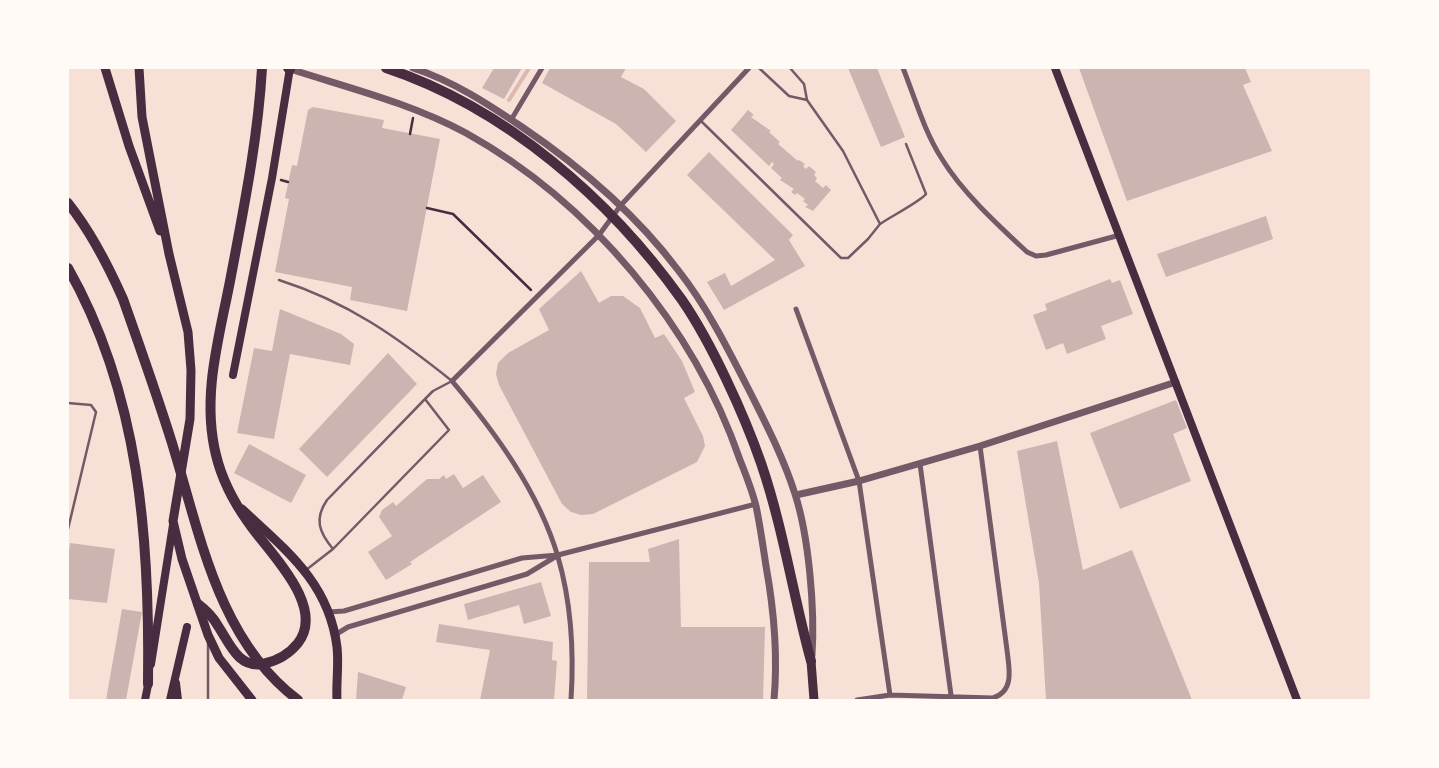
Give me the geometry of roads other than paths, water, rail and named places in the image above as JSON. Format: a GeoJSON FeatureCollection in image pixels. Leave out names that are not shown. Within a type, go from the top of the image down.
{"type":"FeatureCollection","features":[{"type":"Feature","properties":{"kind":"highway"},"geometry":{"type":"LineString","coordinates":[[198,604],[218,625],[233,652],[242,660],[252,664],[265,663],[292,651],[300,640],[305,627],[305,614],[300,594],[287,571],[248,522],[224,483],[213,444],[209,421],[210,391],[256,139],[262,68]]}},
{"type":"Feature","properties":{"kind":"highway"},"geometry":{"type":"LineString","coordinates":[[386,68],[460,100],[520,137],[600,203],[652,261],[682,301],[710,349],[750,436],[774,509],[811,661]]}},
{"type":"Feature","properties":{"kind":"highway"},"geometry":{"type":"LineString","coordinates":[[68,203],[110,269],[124,299],[204,549],[229,617],[245,645],[266,672],[298,700]]}},
{"type":"Feature","properties":{"kind":"highway"},"geometry":{"type":"LineString","coordinates":[[68,268],[79,288],[124,404],[137,465],[148,577],[148,684]]}},
{"type":"Feature","properties":{"kind":"main road"},"geometry":{"type":"LineString","coordinates":[[105,68],[129,146],[169,254]]}},
{"type":"Feature","properties":{"kind":"main road"},"geometry":{"type":"LineString","coordinates":[[139,68],[142,118],[169,254],[188,332],[191,370],[190,420],[145,700]]}},
{"type":"Feature","properties":{"kind":"main road"},"geometry":{"type":"LineString","coordinates":[[233,375],[272,178],[289,68]]}},
{"type":"Feature","properties":{"kind":"main road"},"geometry":{"type":"LineString","coordinates":[[1055,68],[1121,235],[1297,700]]}},
{"type":"Feature","properties":{"kind":"main road"},"geometry":{"type":"LineString","coordinates":[[237,504],[315,583],[329,612],[338,650],[337,700]]}},
{"type":"Feature","properties":{"kind":"main road"},"geometry":{"type":"LineString","coordinates":[[173,521],[182,559],[208,635],[219,658],[252,700]]}},
{"type":"Feature","properties":{"kind":"main road"},"geometry":{"type":"LineString","coordinates":[[170,700],[187,627]]}},
{"type":"Feature","properties":{"kind":"main road"},"geometry":{"type":"LineString","coordinates":[[811,661],[814,700]]}},
{"type":"Feature","properties":{"kind":"main road"},"geometry":{"type":"LineString","coordinates":[[175,678],[178,700]]}},
{"type":"Feature","properties":{"kind":"street"},"geometry":{"type":"LineString","coordinates":[[289,68],[383,97],[414,109],[460,130],[498,154],[549,192],[599,236],[628,265],[662,308],[694,358],[731,432],[756,504],[770,592],[775,641],[774,700]]}},
{"type":"Feature","properties":{"kind":"street"},"geometry":{"type":"LineString","coordinates":[[413,68],[448,82],[512,120],[565,157],[621,205],[679,270],[704,306],[757,406],[781,457],[796,495],[810,583],[812,616],[811,661]]}},
{"type":"Feature","properties":{"kind":"street"},"geometry":{"type":"LineString","coordinates":[[512,120],[542,68]]}},
{"type":"Feature","properties":{"kind":"street"},"geometry":{"type":"LineString","coordinates":[[570,700],[571,639],[566,592],[558,555],[538,509],[508,453],[482,417],[452,381],[599,236],[621,205],[748,68]]}},
{"type":"Feature","properties":{"kind":"street"},"geometry":{"type":"LineString","coordinates":[[903,68],[930,137],[942,159],[956,179],[1027,252],[1036,256],[1046,255],[1121,235]]}},
{"type":"Feature","properties":{"kind":"street"},"geometry":{"type":"LineString","coordinates":[[796,309],[859,481],[890,695]]}},
{"type":"Feature","properties":{"kind":"street"},"geometry":{"type":"LineString","coordinates":[[796,495],[859,481],[920,464],[1176,382]]}},
{"type":"Feature","properties":{"kind":"street"},"geometry":{"type":"LineString","coordinates":[[857,700],[890,695],[951,695],[993,698],[1007,689],[1010,677],[980,446]]}},
{"type":"Feature","properties":{"kind":"street"},"geometry":{"type":"LineString","coordinates":[[920,464],[951,695]]}},
{"type":"Feature","properties":{"kind":"street"},"geometry":{"type":"LineString","coordinates":[[329,612],[344,612],[522,558],[558,555],[756,504]]}},
{"type":"Feature","properties":{"kind":"street"},"geometry":{"type":"LineString","coordinates":[[335,635],[348,627],[527,574],[558,555]]}},
{"type":"Feature","properties":{"kind":"lane"},"geometry":{"type":"LineString","coordinates":[[760,68],[789,96],[807,100]]}},
{"type":"Feature","properties":{"kind":"lane"},"geometry":{"type":"LineString","coordinates":[[790,68],[804,84],[807,100],[843,152],[880,224]]}},
{"type":"Feature","properties":{"kind":"lane"},"geometry":{"type":"LineString","coordinates":[[700,120],[841,258],[848,258],[868,239],[880,224],[898,211],[922,200],[926,194],[906,144]]}},
{"type":"Feature","properties":{"kind":"lane"},"geometry":{"type":"LineString","coordinates":[[279,280],[304,288],[359,313],[397,338],[452,381],[433,391],[425,398],[320,510],[319,523],[333,549]]}},
{"type":"Feature","properties":{"kind":"lane"},"geometry":{"type":"LineString","coordinates":[[305,571],[333,549],[449,430],[425,398]]}},
{"type":"Feature","properties":{"kind":"lane"},"geometry":{"type":"LineString","coordinates":[[68,403],[91,405],[96,412],[68,529]]}},
{"type":"Feature","properties":{"kind":"lane"},"geometry":{"type":"LineString","coordinates":[[208,635],[208,700]]}},
{"type":"Feature","properties":{"kind":"waterway"},"geometry":{"type":"LineString","coordinates":[[509,100],[529,68]]}}]}
